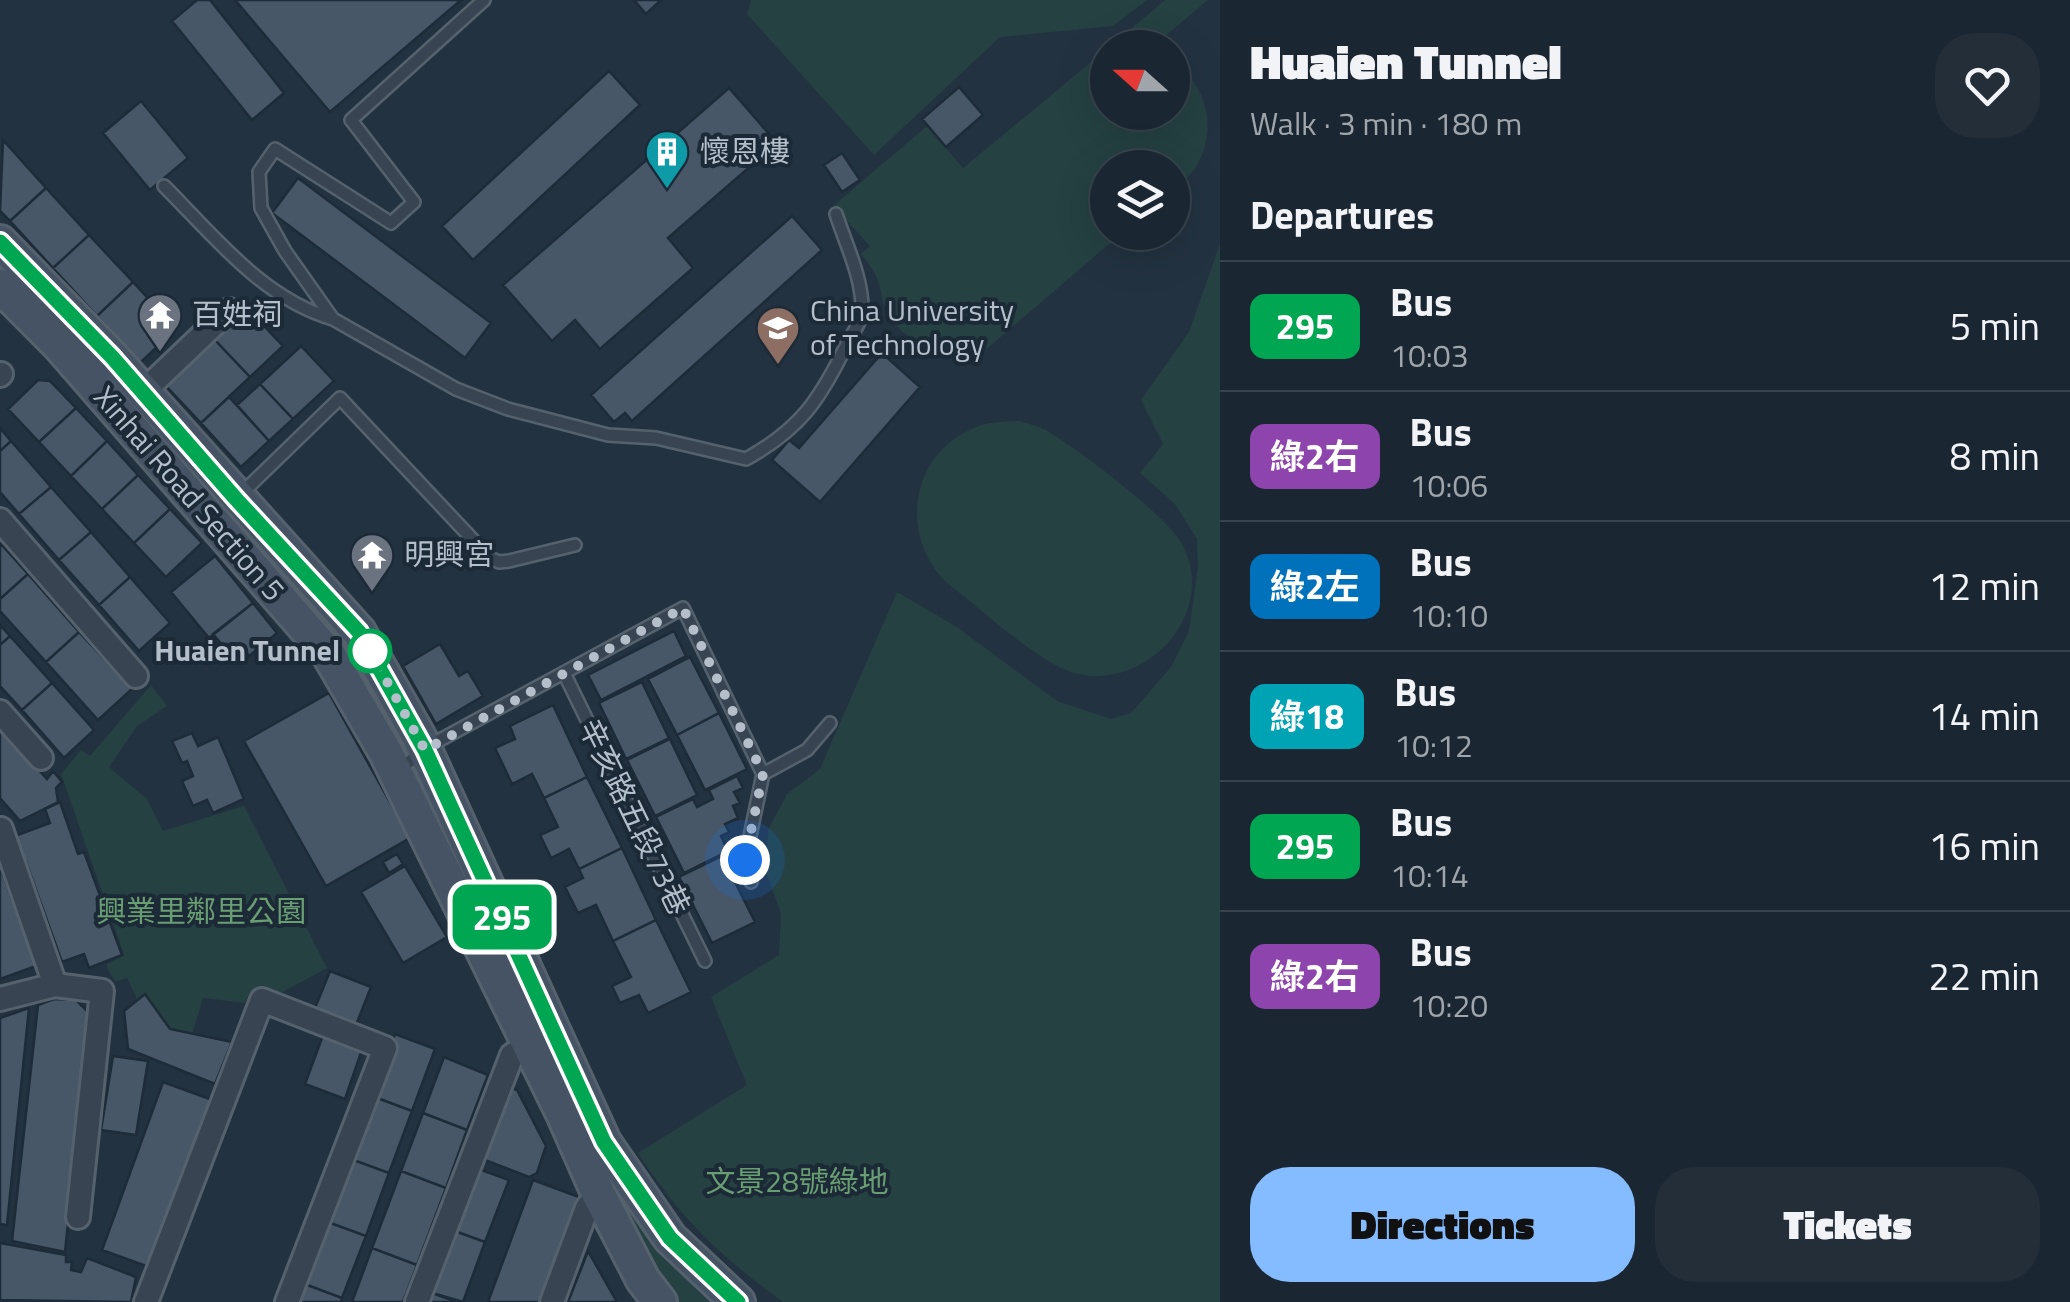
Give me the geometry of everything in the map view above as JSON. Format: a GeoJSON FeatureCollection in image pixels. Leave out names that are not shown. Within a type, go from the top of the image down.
{"type":"FeatureCollection","features":[{"type":"Feature","properties":{"kind":"main road","name":"Xinhai Road Section 5"},"geometry":{"type":"LineString","coordinates":[[0,242],[143,392],[359,632],[425,750],[604,1142],[670,1238],[738,1302]]}},
{"type":"Feature","properties":{"kind":"main road","name":"Xinhai Road Section 5"},"geometry":{"type":"LineString","coordinates":[[0,286],[59,345],[328,655],[395,772],[598,1194],[643,1280],[660,1302]]}},
{"type":"Feature","properties":{"kind":"street"},"geometry":{"type":"LineString","coordinates":[[143,392],[229,310]]}},
{"type":"Feature","properties":{"kind":"street"},"geometry":{"type":"LineString","coordinates":[[0,520],[136,676]]}},
{"type":"Feature","properties":{"kind":"street"},"geometry":{"type":"LineString","coordinates":[[0,712],[41,758]]}},
{"type":"Feature","properties":{"kind":"street"},"geometry":{"type":"LineString","coordinates":[[1,829],[55,985]]}},
{"type":"Feature","properties":{"kind":"street"},"geometry":{"type":"LineString","coordinates":[[0,999],[55,985],[102,990],[78,1217]]}},
{"type":"Feature","properties":{"kind":"street"},"geometry":{"type":"LineString","coordinates":[[146,1302],[262,1000],[385,1048],[288,1302]]}},
{"type":"Feature","properties":{"kind":"street"},"geometry":{"type":"LineString","coordinates":[[417,1302],[512,1055],[528,1046]]}},
{"type":"Feature","properties":{"kind":"street"},"geometry":{"type":"LineString","coordinates":[[552,1302],[587,1208],[598,1194]]}},
{"type":"Feature","properties":{"kind":"lane"},"geometry":{"type":"LineString","coordinates":[[333,318],[285,251],[261,208],[260,172],[275,148],[391,223],[414,202],[351,120],[484,0]]}},
{"type":"Feature","properties":{"kind":"lane"},"geometry":{"type":"LineString","coordinates":[[164,186],[251,273],[308,312],[333,318],[456,390],[508,409],[608,435],[656,438],[746,459],[780,440],[803,418],[834,371],[862,315],[857,277],[836,214]]}},
{"type":"Feature","properties":{"kind":"lane"},"geometry":{"type":"LineString","coordinates":[[236,499],[340,398],[490,558],[509,561],[575,545]]}},
{"type":"Feature","properties":{"kind":"lane"},"geometry":{"type":"LineString","coordinates":[[395,772],[425,750],[683,608],[763,774],[745,860],[751,882]]}},
{"type":"Feature","properties":{"kind":"lane","name":"辛亥路五段73巷"},"geometry":{"type":"LineString","coordinates":[[564,673],[704,961]]}},
{"type":"Feature","properties":{"kind":"lane"},"geometry":{"type":"LineString","coordinates":[[763,774],[807,750],[830,722]]}},
{"type":"Feature","properties":{"kind":"green space"},"geometry":{"type":"Polygon","coordinates":[[[751,0],[1147,0],[1113,26],[1000,37],[874,155],[747,14],[751,0]]]}},
{"type":"Feature","properties":{"kind":"green space"},"geometry":{"type":"Polygon","coordinates":[[[1165,0],[1208,0],[1172,30],[1129,30],[1165,0]]]}},
{"type":"Feature","properties":{"kind":"green space"},"geometry":{"type":"Polygon","coordinates":[[[1090,63],[1090,130],[1190,130],[1190,78],[1206,110],[1207,138],[1190,174],[1190,150],[1090,150],[1090,250],[1102,250],[984,351],[942,349],[905,334],[887,312],[877,278],[861,254],[870,246],[833,206],[927,126],[963,168],[1090,63]]]}},
{"type":"Feature","properties":{"kind":"green space","name":"文景28號綠地"},"geometry":{"type":"Polygon","coordinates":[[[1220,244],[1220,1302],[783,1302],[703,1235],[638,1153],[747,1085],[711,997],[779,955],[781,913],[766,872],[768,830],[787,794],[820,769],[897,592],[957,627],[1057,701],[1111,719],[1131,713],[1171,667],[1189,631],[1198,567],[1197,539],[1175,504],[1140,473],[1163,444],[1141,400],[1189,332],[1220,244]]]}},
{"type":"Feature","properties":{"kind":"green space"},"geometry":{"type":"Polygon","coordinates":[[[1020,421],[1049,432],[1100,468],[1159,517],[1182,544],[1191,571],[1191,597],[1183,621],[1168,643],[1148,660],[1124,672],[1098,676],[1071,672],[1041,656],[947,583],[922,543],[917,521],[918,498],[936,457],[952,441],[974,428],[1020,421]]]}},
{"type":"Feature","properties":{"kind":"green space","name":"興業里鄰里公園"},"geometry":{"type":"Polygon","coordinates":[[[151,685],[167,706],[137,726],[109,767],[147,799],[163,831],[244,806],[327,968],[279,994],[259,990],[250,993],[245,1003],[203,998],[191,1037],[159,1046],[127,978],[115,982],[106,965],[124,955],[61,774],[81,750],[90,756],[151,685]]]}},
{"type":"Feature","properties":{"kind":"green space"},"geometry":{"type":"Polygon","coordinates":[[[600,1163],[717,1302],[676,1302],[663,1286],[600,1163]]]}},
{"type":"Feature","properties":{"kind":"building"},"geometry":{"type":"Polygon","coordinates":[[[197,0],[210,0],[284,93],[252,120],[172,21],[197,0]]]}},
{"type":"Feature","properties":{"kind":"building"},"geometry":{"type":"Polygon","coordinates":[[[235,0],[461,0],[330,112],[235,0]]]}},
{"type":"Feature","properties":{"kind":"building"},"geometry":{"type":"Polygon","coordinates":[[[634,0],[661,0],[646,14],[634,0]]]}},
{"type":"Feature","properties":{"kind":"building"},"geometry":{"type":"Polygon","coordinates":[[[609,71],[640,105],[473,260],[442,226],[609,71]]]}},
{"type":"Feature","properties":{"kind":"building"},"geometry":{"type":"Polygon","coordinates":[[[959,87],[983,115],[946,147],[922,119],[959,87]]]}},
{"type":"Feature","properties":{"kind":"building","name":"懷恩樓"},"geometry":{"type":"Polygon","coordinates":[[[729,88],[777,143],[668,238],[693,268],[600,349],[575,320],[552,341],[503,285],[729,88]]]}},
{"type":"Feature","properties":{"kind":"building"},"geometry":{"type":"Polygon","coordinates":[[[141,101],[188,158],[150,190],[103,133],[141,101]]]}},
{"type":"Feature","properties":{"kind":"building"},"geometry":{"type":"Polygon","coordinates":[[[3,140],[46,188],[10,221],[0,211],[3,140]]]}},
{"type":"Feature","properties":{"kind":"building"},"geometry":{"type":"Polygon","coordinates":[[[842,153],[860,180],[842,192],[824,165],[842,153]]]}},
{"type":"Feature","properties":{"kind":"building"},"geometry":{"type":"Polygon","coordinates":[[[298,178],[491,323],[465,358],[272,213],[298,178]]]}},
{"type":"Feature","properties":{"kind":"building"},"geometry":{"type":"Polygon","coordinates":[[[46,188],[89,235],[53,268],[10,221],[46,188]]]}},
{"type":"Feature","properties":{"kind":"building"},"geometry":{"type":"Polygon","coordinates":[[[792,216],[822,250],[632,421],[625,413],[614,422],[591,395],[792,216]]]}},
{"type":"Feature","properties":{"kind":"building"},"geometry":{"type":"Polygon","coordinates":[[[89,235],[133,282],[97,316],[53,268],[89,235]]]}},
{"type":"Feature","properties":{"kind":"building"},"geometry":{"type":"Polygon","coordinates":[[[133,282],[176,329],[140,363],[97,316],[133,282]]]}},
{"type":"Feature","properties":{"kind":"building"},"geometry":{"type":"Polygon","coordinates":[[[248,309],[283,346],[250,377],[215,340],[248,309]]]}},
{"type":"Feature","properties":{"kind":"building"},"geometry":{"type":"Polygon","coordinates":[[[215,340],[250,377],[201,423],[166,386],[215,340]]]}},
{"type":"Feature","properties":{"kind":"building"},"geometry":{"type":"Polygon","coordinates":[[[301,346],[334,381],[293,419],[260,384],[301,346]]]}},
{"type":"Feature","properties":{"kind":"building"},"geometry":{"type":"Polygon","coordinates":[[[882,353],[920,387],[820,502],[772,460],[789,440],[799,448],[882,353]]]}},
{"type":"Feature","properties":{"kind":"building"},"geometry":{"type":"Polygon","coordinates":[[[38,380],[50,381],[76,408],[39,442],[8,409],[38,380]]]}},
{"type":"Feature","properties":{"kind":"building"},"geometry":{"type":"Polygon","coordinates":[[[260,384],[293,419],[269,441],[237,405],[260,384]]]}},
{"type":"Feature","properties":{"kind":"building"},"geometry":{"type":"Polygon","coordinates":[[[229,397],[269,441],[241,467],[201,423],[229,397]]]}},
{"type":"Feature","properties":{"kind":"building"},"geometry":{"type":"Polygon","coordinates":[[[76,408],[107,441],[71,476],[39,442],[76,408]]]}},
{"type":"Feature","properties":{"kind":"building"},"geometry":{"type":"Polygon","coordinates":[[[0,428],[11,441],[0,451],[0,428]]]}},
{"type":"Feature","properties":{"kind":"building"},"geometry":{"type":"Polygon","coordinates":[[[11,441],[51,487],[19,514],[0,492],[0,451],[11,441]]]}},
{"type":"Feature","properties":{"kind":"building"},"geometry":{"type":"Polygon","coordinates":[[[107,441],[138,475],[102,509],[71,476],[107,441]]]}},
{"type":"Feature","properties":{"kind":"building"},"geometry":{"type":"Polygon","coordinates":[[[138,475],[170,509],[134,543],[102,509],[138,475]]]}},
{"type":"Feature","properties":{"kind":"building"},"geometry":{"type":"Polygon","coordinates":[[[51,487],[91,532],[59,560],[19,514],[51,487]]]}},
{"type":"Feature","properties":{"kind":"building"},"geometry":{"type":"Polygon","coordinates":[[[170,509],[202,543],[166,577],[134,543],[170,509]]]}},
{"type":"Feature","properties":{"kind":"building"},"geometry":{"type":"Polygon","coordinates":[[[91,532],[130,577],[99,605],[59,560],[91,532]]]}},
{"type":"Feature","properties":{"kind":"building"},"geometry":{"type":"Polygon","coordinates":[[[0,543],[28,574],[0,599],[0,543]]]}},
{"type":"Feature","properties":{"kind":"building"},"geometry":{"type":"Polygon","coordinates":[[[215,556],[253,603],[209,638],[171,592],[215,556]]]}},
{"type":"Feature","properties":{"kind":"building"},"geometry":{"type":"Polygon","coordinates":[[[28,574],[79,632],[46,662],[0,611],[0,599],[28,574]]]}},
{"type":"Feature","properties":{"kind":"building"},"geometry":{"type":"Polygon","coordinates":[[[130,577],[170,623],[139,651],[99,605],[130,577]]]}},
{"type":"Feature","properties":{"kind":"building"},"geometry":{"type":"Polygon","coordinates":[[[253,603],[277,633],[249,656],[244,650],[234,659],[213,634],[253,603]]]}},
{"type":"Feature","properties":{"kind":"building"},"geometry":{"type":"Polygon","coordinates":[[[0,625],[10,636],[0,645],[0,625]]]}},
{"type":"Feature","properties":{"kind":"building"},"geometry":{"type":"Polygon","coordinates":[[[674,631],[686,656],[601,700],[588,675],[674,631]]]}},
{"type":"Feature","properties":{"kind":"building"},"geometry":{"type":"Polygon","coordinates":[[[79,632],[132,689],[98,720],[46,662],[79,632]]]}},
{"type":"Feature","properties":{"kind":"building"},"geometry":{"type":"Polygon","coordinates":[[[10,636],[52,683],[22,710],[0,686],[0,645],[10,636]]]}},
{"type":"Feature","properties":{"kind":"building"},"geometry":{"type":"Polygon","coordinates":[[[440,644],[459,676],[468,671],[483,696],[436,724],[403,666],[440,644]]]}},
{"type":"Feature","properties":{"kind":"building"},"geometry":{"type":"Polygon","coordinates":[[[690,657],[719,713],[677,735],[648,679],[690,657]]]}},
{"type":"Feature","properties":{"kind":"building"},"geometry":{"type":"Polygon","coordinates":[[[642,682],[669,738],[626,759],[599,703],[642,682]]]}},
{"type":"Feature","properties":{"kind":"building"},"geometry":{"type":"Polygon","coordinates":[[[52,683],[94,730],[64,758],[22,710],[52,683]]]}},
{"type":"Feature","properties":{"kind":"building"},"geometry":{"type":"Polygon","coordinates":[[[329,693],[410,838],[326,886],[244,741],[329,693]]]}},
{"type":"Feature","properties":{"kind":"building"},"geometry":{"type":"Polygon","coordinates":[[[553,705],[587,777],[544,798],[532,774],[512,784],[495,748],[515,739],[510,726],[553,705]]]}},
{"type":"Feature","properties":{"kind":"building"},"geometry":{"type":"Polygon","coordinates":[[[719,713],[747,769],[705,790],[677,735],[719,713]]]}},
{"type":"Feature","properties":{"kind":"building"},"geometry":{"type":"Polygon","coordinates":[[[0,727],[47,779],[53,771],[62,782],[56,788],[58,802],[20,821],[0,798],[0,727]]]}},
{"type":"Feature","properties":{"kind":"building"},"geometry":{"type":"Polygon","coordinates":[[[192,733],[198,746],[218,737],[244,799],[213,813],[207,800],[193,806],[182,781],[193,776],[172,741],[192,733]]]}},
{"type":"Feature","properties":{"kind":"building"},"geometry":{"type":"Polygon","coordinates":[[[670,739],[697,795],[655,816],[627,760],[670,739]]]}},
{"type":"Feature","properties":{"kind":"building"},"geometry":{"type":"Polygon","coordinates":[[[737,776],[743,788],[734,792],[740,803],[733,806],[738,818],[725,824],[729,832],[721,836],[728,851],[684,873],[656,817],[693,799],[697,807],[713,799],[709,790],[737,776]]]}},
{"type":"Feature","properties":{"kind":"building"},"geometry":{"type":"Polygon","coordinates":[[[587,777],[622,848],[579,869],[569,849],[551,858],[540,835],[558,827],[544,798],[587,777]]]}},
{"type":"Feature","properties":{"kind":"building"},"geometry":{"type":"Polygon","coordinates":[[[60,802],[78,854],[84,852],[122,955],[89,968],[84,954],[62,962],[26,862],[22,863],[12,837],[50,823],[45,809],[60,802]]]}},
{"type":"Feature","properties":{"kind":"building"},"geometry":{"type":"Polygon","coordinates":[[[622,848],[656,920],[613,941],[596,905],[578,913],[565,887],[583,878],[579,869],[622,848]]]}},
{"type":"Feature","properties":{"kind":"building"},"geometry":{"type":"Polygon","coordinates":[[[397,854],[403,864],[389,873],[383,862],[397,854]]]}},
{"type":"Feature","properties":{"kind":"building"},"geometry":{"type":"Polygon","coordinates":[[[722,856],[755,922],[712,943],[679,877],[722,856]]]}},
{"type":"Feature","properties":{"kind":"building"},"geometry":{"type":"Polygon","coordinates":[[[0,866],[36,966],[0,979],[0,866]]]}},
{"type":"Feature","properties":{"kind":"building"},"geometry":{"type":"Polygon","coordinates":[[[405,866],[447,937],[403,963],[361,892],[405,866]]]}},
{"type":"Feature","properties":{"kind":"building"},"geometry":{"type":"Polygon","coordinates":[[[656,920],[691,992],[648,1013],[639,995],[620,1003],[612,986],[631,977],[613,941],[656,920]]]}},
{"type":"Feature","properties":{"kind":"building"},"geometry":{"type":"Polygon","coordinates":[[[330,971],[371,987],[356,1025],[315,1008],[330,971]]]}},
{"type":"Feature","properties":{"kind":"building"},"geometry":{"type":"Polygon","coordinates":[[[145,994],[170,1029],[232,1042],[215,1084],[128,1049],[124,1011],[145,994]]]}},
{"type":"Feature","properties":{"kind":"building"},"geometry":{"type":"Polygon","coordinates":[[[54,999],[76,1000],[90,1014],[65,1252],[12,1241],[38,1005],[54,999]]]}},
{"type":"Feature","properties":{"kind":"building"},"geometry":{"type":"Polygon","coordinates":[[[29,1008],[7,1225],[0,1224],[0,1018],[29,1008]]]}},
{"type":"Feature","properties":{"kind":"building"},"geometry":{"type":"Polygon","coordinates":[[[326,1027],[365,1041],[345,1099],[305,1084],[326,1027]]]}},
{"type":"Feature","properties":{"kind":"building"},"geometry":{"type":"Polygon","coordinates":[[[395,1034],[435,1049],[412,1111],[372,1096],[395,1034]]]}},
{"type":"Feature","properties":{"kind":"building"},"geometry":{"type":"Polygon","coordinates":[[[113,1056],[148,1061],[136,1135],[101,1130],[113,1056]]]}},
{"type":"Feature","properties":{"kind":"building"},"geometry":{"type":"Polygon","coordinates":[[[444,1057],[488,1075],[467,1130],[423,1113],[444,1057]]]}},
{"type":"Feature","properties":{"kind":"building"},"geometry":{"type":"Polygon","coordinates":[[[163,1082],[218,1102],[157,1270],[102,1250],[163,1082]]]}},
{"type":"Feature","properties":{"kind":"building"},"geometry":{"type":"Polygon","coordinates":[[[504,1085],[517,1090],[546,1146],[537,1173],[529,1177],[477,1157],[504,1085]]]}},
{"type":"Feature","properties":{"kind":"building"},"geometry":{"type":"Polygon","coordinates":[[[372,1096],[412,1111],[389,1173],[348,1158],[372,1096]]]}},
{"type":"Feature","properties":{"kind":"building"},"geometry":{"type":"Polygon","coordinates":[[[423,1113],[467,1130],[446,1188],[401,1171],[423,1113]]]}},
{"type":"Feature","properties":{"kind":"building"},"geometry":{"type":"Polygon","coordinates":[[[348,1158],[389,1173],[366,1236],[325,1221],[348,1158]]]}},
{"type":"Feature","properties":{"kind":"building"},"geometry":{"type":"Polygon","coordinates":[[[476,1168],[509,1180],[485,1242],[452,1230],[476,1168]]]}},
{"type":"Feature","properties":{"kind":"building"},"geometry":{"type":"Polygon","coordinates":[[[401,1171],[446,1188],[417,1265],[372,1248],[401,1171]]]}},
{"type":"Feature","properties":{"kind":"building"},"geometry":{"type":"Polygon","coordinates":[[[533,1180],[579,1197],[539,1302],[488,1302],[533,1180]]]}},
{"type":"Feature","properties":{"kind":"building"},"geometry":{"type":"Polygon","coordinates":[[[325,1221],[366,1236],[342,1298],[302,1283],[325,1221]]]}},
{"type":"Feature","properties":{"kind":"building"},"geometry":{"type":"Polygon","coordinates":[[[452,1230],[485,1242],[463,1302],[429,1292],[452,1230]]]}},
{"type":"Feature","properties":{"kind":"building"},"geometry":{"type":"Polygon","coordinates":[[[0,1243],[66,1255],[66,1262],[72,1262],[71,1270],[81,1272],[87,1258],[136,1277],[131,1302],[0,1300],[0,1243]]]}},
{"type":"Feature","properties":{"kind":"building"},"geometry":{"type":"Polygon","coordinates":[[[372,1248],[417,1265],[403,1302],[352,1302],[372,1248]]]}},
{"type":"Feature","properties":{"kind":"building"},"geometry":{"type":"Polygon","coordinates":[[[588,1251],[617,1302],[568,1302],[588,1251]]]}},
{"type":"Feature","properties":{"kind":"building"},"geometry":{"type":"Polygon","coordinates":[[[302,1283],[342,1298],[341,1302],[295,1302],[302,1283]]]}},
{"type":"Feature","properties":{"kind":"building"},"geometry":{"type":"Polygon","coordinates":[[[429,1292],[457,1302],[425,1302],[429,1292]]]}},
{"type":"Feature","properties":{"kind":"bus line","name":"295"},"geometry":{"type":"LineString","coordinates":[[0,242],[112,357],[359,632],[419,737],[604,1142],[670,1238],[738,1302]]}},
{"type":"Feature","properties":{"kind":"place","name":"懷恩樓"},"geometry":{"type":"Point","coordinates":[667,190]}},
{"type":"Feature","properties":{"kind":"place","name":"百姓祠"},"geometry":{"type":"Point","coordinates":[160,353]}},
{"type":"Feature","properties":{"kind":"place","name":"China University of Technology"},"geometry":{"type":"Point","coordinates":[778,366]}},
{"type":"Feature","properties":{"kind":"place","name":"明興宮"},"geometry":{"type":"Point","coordinates":[372,593]}},
{"type":"Feature","properties":{"kind":"place","name":"Huaien Tunnel"},"geometry":{"type":"Point","coordinates":[370,651]}},
{"type":"Feature","properties":{"kind":"route"},"geometry":{"type":"LineString","coordinates":[[370,651],[425,750],[683,608],[763,774],[745,860]]}}]}
